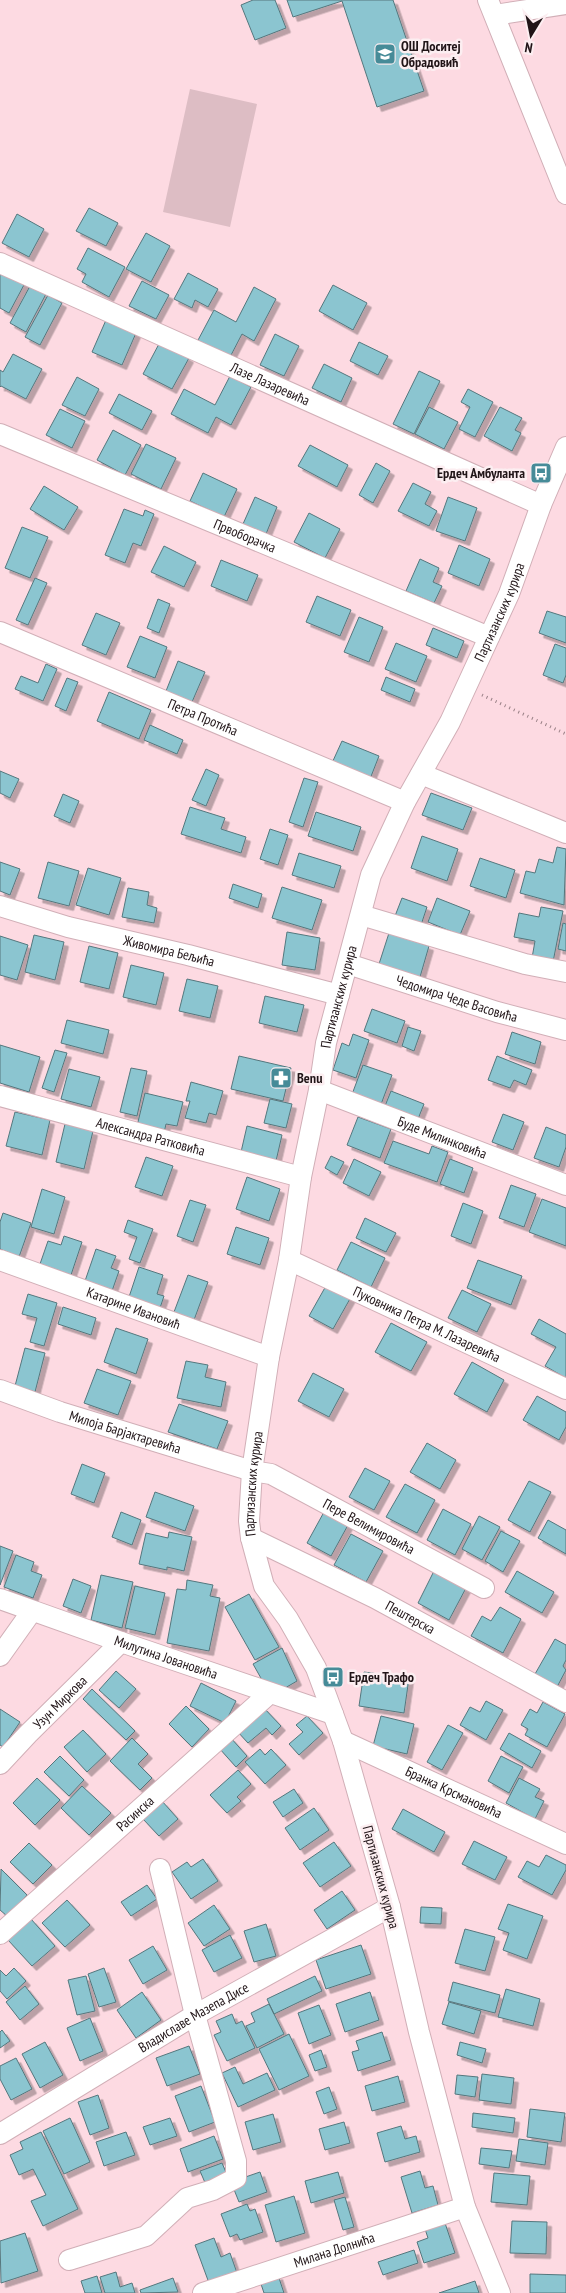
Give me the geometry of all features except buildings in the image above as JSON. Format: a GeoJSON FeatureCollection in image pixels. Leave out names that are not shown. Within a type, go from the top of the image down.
{"type":"FeatureCollection","features":[{"type":"Feature","properties":{"kind":"street"},"geometry":{"type":"LineString","coordinates":[[566,4],[492,7],[566,194]]}},
{"type":"Feature","properties":{"kind":"street","name":"Лазе Лазаревића"},"geometry":{"type":"LineString","coordinates":[[0,263],[541,505]]}},
{"type":"Feature","properties":{"kind":"street","name":"Првоборачка"},"geometry":{"type":"LineString","coordinates":[[0,434],[489,637]]}},
{"type":"Feature","properties":{"kind":"street","name":"Партизанских курира"},"geometry":{"type":"LineString","coordinates":[[500,2293],[465,2207],[419,2032],[390,1907],[343,1741],[316,1668],[288,1619],[264,1586],[251,1538],[249,1521],[252,1471],[270,1356],[289,1260],[301,1177],[319,1090],[326,1043],[371,875],[405,802],[422,774],[466,688],[509,594],[541,505],[565,453]]}},
{"type":"Feature","properties":{"kind":"street","name":"Петра Протића"},"geometry":{"type":"LineString","coordinates":[[0,632],[405,802]]}},
{"type":"Feature","properties":{"kind":"street"},"geometry":{"type":"LineString","coordinates":[[422,774],[566,833]]}},
{"type":"Feature","properties":{"kind":"street","name":"Живомира Бељића"},"geometry":{"type":"LineString","coordinates":[[0,906],[68,927],[188,955],[339,995]]}},
{"type":"Feature","properties":{"kind":"street"},"geometry":{"type":"LineString","coordinates":[[361,915],[525,964],[566,972]]}},
{"type":"Feature","properties":{"kind":"street","name":"Чедомира Чеде Васовића"},"geometry":{"type":"LineString","coordinates":[[348,964],[497,1012],[566,1030]]}},
{"type":"Feature","properties":{"kind":"street","name":"Буде Милинковића"},"geometry":{"type":"LineString","coordinates":[[319,1090],[566,1185]]}},
{"type":"Feature","properties":{"kind":"street","name":"Александра Ратковића"},"geometry":{"type":"LineString","coordinates":[[0,1096],[301,1177]]}},
{"type":"Feature","properties":{"kind":"street","name":"Катарине Ивановић"},"geometry":{"type":"LineString","coordinates":[[0,1260],[270,1356]]}},
{"type":"Feature","properties":{"kind":"street","name":"Пуковника Петра М. Лазаревића"},"geometry":{"type":"LineString","coordinates":[[289,1260],[566,1389]]}},
{"type":"Feature","properties":{"kind":"street","name":"Милоја Барјактаревића"},"geometry":{"type":"LineString","coordinates":[[0,1390],[60,1412],[252,1471]]}},
{"type":"Feature","properties":{"kind":"street","name":"Пере Велимировића"},"geometry":{"type":"LineString","coordinates":[[252,1471],[271,1474],[484,1588]]}},
{"type":"Feature","properties":{"kind":"street","name":"Пештерска"},"geometry":{"type":"LineString","coordinates":[[251,1538],[376,1598],[566,1702]]}},
{"type":"Feature","properties":{"kind":"street","name":"Милутина Јовановића"},"geometry":{"type":"LineString","coordinates":[[0,1598],[32,1611],[333,1714]]}},
{"type":"Feature","properties":{"kind":"street"},"geometry":{"type":"LineString","coordinates":[[0,1656],[32,1611]]}},
{"type":"Feature","properties":{"kind":"street","name":"Узун Миркова"},"geometry":{"type":"LineString","coordinates":[[0,1764],[121,1642]]}},
{"type":"Feature","properties":{"kind":"street","name":"Расинска"},"geometry":{"type":"LineString","coordinates":[[0,1934],[270,1693]]}},
{"type":"Feature","properties":{"kind":"street","name":"Бранка Крсмановића"},"geometry":{"type":"LineString","coordinates":[[343,1741],[566,1844]]}},
{"type":"Feature","properties":{"kind":"street"},"geometry":{"type":"LineString","coordinates":[[69,2260],[146,2236],[187,2198],[212,2190],[236,2178],[236,2161],[195,2015],[160,1869]]}},
{"type":"Feature","properties":{"kind":"street","name":"Владиславе Мазепа Дисе"},"geometry":{"type":"LineString","coordinates":[[0,2134],[195,2015],[390,1907]]}},
{"type":"Feature","properties":{"kind":"street","name":"Милана Долнића"},"geometry":{"type":"LineString","coordinates":[[203,2293],[465,2207]]}},
{"type":"Feature","properties":{"kind":"path"},"geometry":{"type":"LineString","coordinates":[[466,688],[566,734]]}},
{"type":"Feature","properties":{"kind":"shaded area"},"geometry":{"type":"Polygon","coordinates":[[[190,89],[257,104],[230,227],[163,212],[190,89]]]}},
{"type":"Feature","properties":{"kind":"place","name":"ОШ Доситеј Обрадовић"},"geometry":{"type":"Point","coordinates":[385,54]}},
{"type":"Feature","properties":{"kind":"place","name":"Ердеч Амбуланта"},"geometry":{"type":"Point","coordinates":[541,473]}},
{"type":"Feature","properties":{"kind":"place","name":"Benu"},"geometry":{"type":"Point","coordinates":[281,1078]}},
{"type":"Feature","properties":{"kind":"place","name":"Ердеч Трафо"},"geometry":{"type":"Point","coordinates":[333,1677]}}]}
